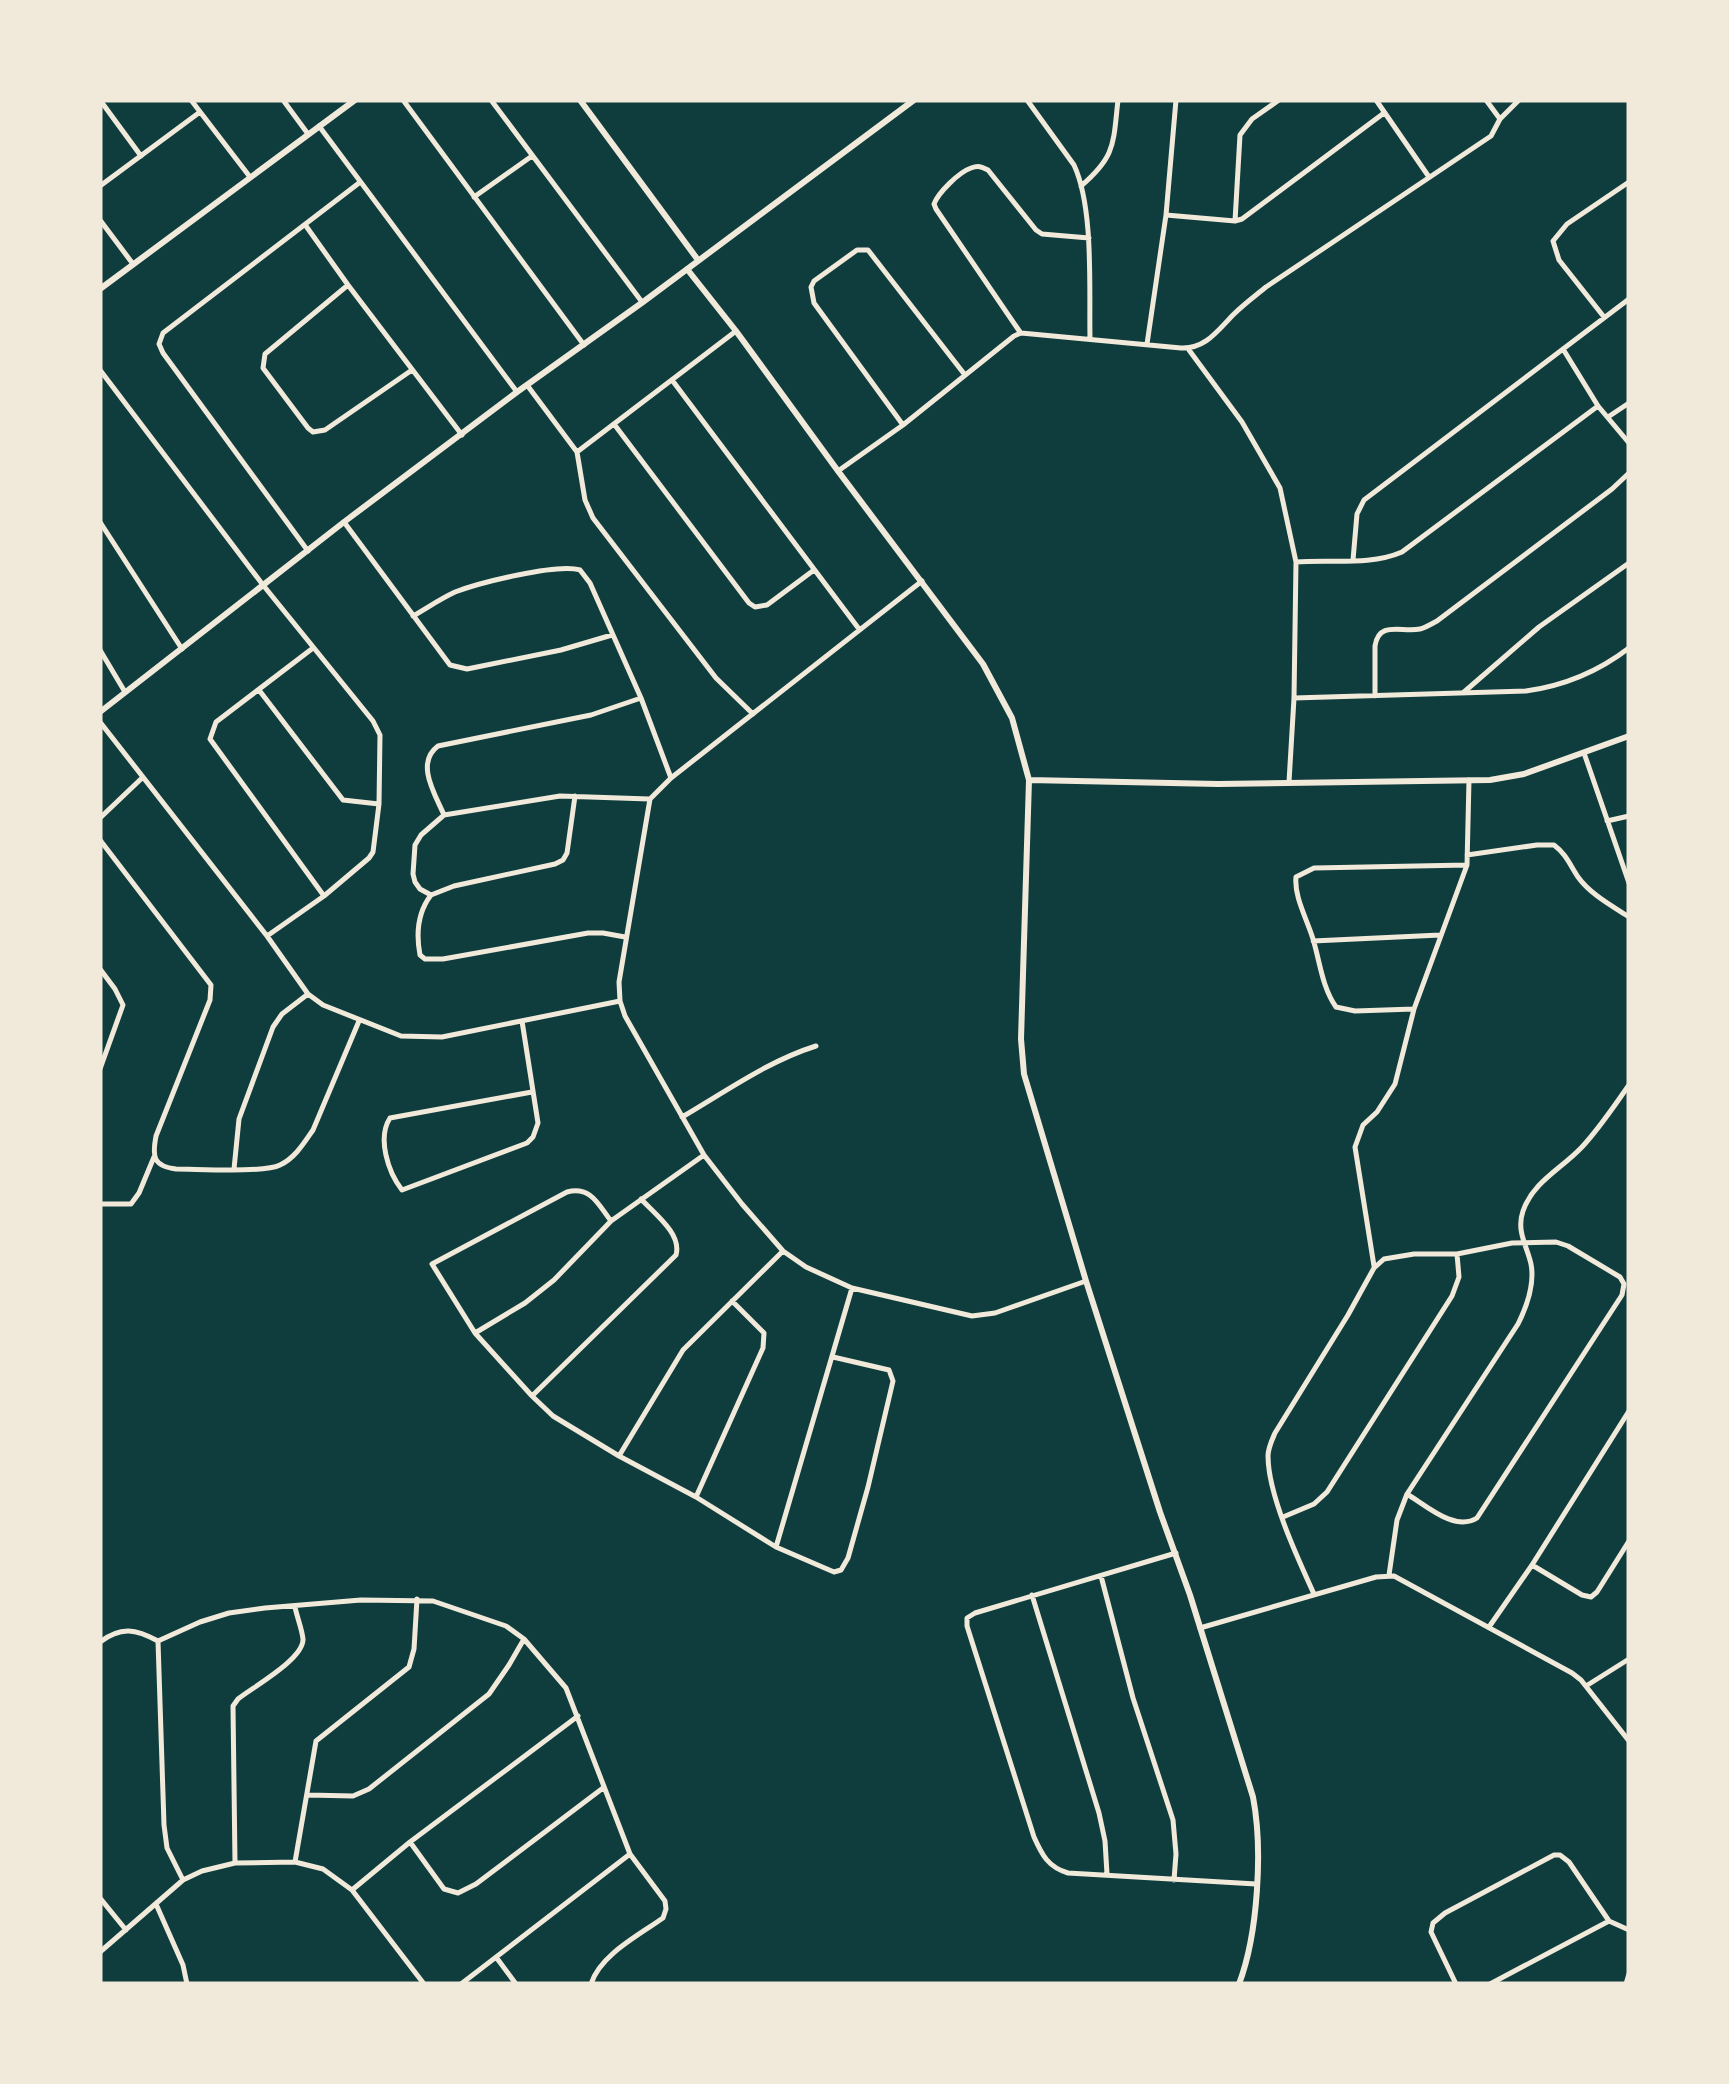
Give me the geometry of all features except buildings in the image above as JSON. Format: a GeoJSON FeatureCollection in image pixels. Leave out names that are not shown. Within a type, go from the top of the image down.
{"type":"FeatureCollection","features":[{"type":"Feature","properties":{"kind":"street"},"geometry":{"type":"LineString","coordinates":[[100,100],[140,156]]}},
{"type":"Feature","properties":{"kind":"street"},"geometry":{"type":"LineString","coordinates":[[191,100],[250,177]]}},
{"type":"Feature","properties":{"kind":"street"},"geometry":{"type":"LineString","coordinates":[[283,100],[308,134]]}},
{"type":"Feature","properties":{"kind":"street"},"geometry":{"type":"LineString","coordinates":[[100,289],[354,100]]}},
{"type":"Feature","properties":{"kind":"street"},"geometry":{"type":"LineString","coordinates":[[403,100],[584,345]]}},
{"type":"Feature","properties":{"kind":"street"},"geometry":{"type":"LineString","coordinates":[[491,100],[642,302]]}},
{"type":"Feature","properties":{"kind":"street"},"geometry":{"type":"LineString","coordinates":[[580,100],[698,260]]}},
{"type":"Feature","properties":{"kind":"street"},"geometry":{"type":"LineString","coordinates":[[100,712],[344,522],[914,100]]}},
{"type":"Feature","properties":{"kind":"street"},"geometry":{"type":"LineString","coordinates":[[1027,100],[1074,165],[1080,186],[1088,238],[1090,338]]}},
{"type":"Feature","properties":{"kind":"street"},"geometry":{"type":"LineString","coordinates":[[1080,186],[1108,157],[1118,100]]}},
{"type":"Feature","properties":{"kind":"street"},"geometry":{"type":"LineString","coordinates":[[1147,344],[1166,215],[1176,100]]}},
{"type":"Feature","properties":{"kind":"street"},"geometry":{"type":"LineString","coordinates":[[1235,221],[1240,135],[1245,126],[1279,100]]}},
{"type":"Feature","properties":{"kind":"street"},"geometry":{"type":"LineString","coordinates":[[1376,100],[1429,178]]}},
{"type":"Feature","properties":{"kind":"street"},"geometry":{"type":"LineString","coordinates":[[1486,100],[1500,119]]}},
{"type":"Feature","properties":{"kind":"street"},"geometry":{"type":"LineString","coordinates":[[838,471],[1021,333],[1188,349],[1204,344],[1266,287],[1491,136],[1500,119],[1519,100]]}},
{"type":"Feature","properties":{"kind":"street"},"geometry":{"type":"LineString","coordinates":[[100,186],[200,112]]}},
{"type":"Feature","properties":{"kind":"street"},"geometry":{"type":"LineString","coordinates":[[1166,215],[1235,221],[1248,216],[1384,114]]}},
{"type":"Feature","properties":{"kind":"street"},"geometry":{"type":"LineString","coordinates":[[319,126],[517,392]]}},
{"type":"Feature","properties":{"kind":"street"},"geometry":{"type":"LineString","coordinates":[[474,197],[532,156]]}},
{"type":"Feature","properties":{"kind":"street"},"geometry":{"type":"LineString","coordinates":[[1021,333],[936,210],[938,193],[971,168],[982,167],[1036,230],[1042,234],[1088,238]]}},
{"type":"Feature","properties":{"kind":"street"},"geometry":{"type":"LineString","coordinates":[[1604,317],[1559,260],[1553,241],[1568,224],[1629,182]]}},
{"type":"Feature","properties":{"kind":"street"},"geometry":{"type":"LineString","coordinates":[[308,551],[159,344],[163,333],[360,183]]}},
{"type":"Feature","properties":{"kind":"street"},"geometry":{"type":"LineString","coordinates":[[100,220],[133,264]]}},
{"type":"Feature","properties":{"kind":"street"},"geometry":{"type":"LineString","coordinates":[[306,226],[462,435]]}},
{"type":"Feature","properties":{"kind":"street"},"geometry":{"type":"LineString","coordinates":[[903,424],[814,303],[814,281],[858,250],[868,250],[965,375]]}},
{"type":"Feature","properties":{"kind":"street"},"geometry":{"type":"LineString","coordinates":[[687,269],[984,664],[1012,718],[1029,780],[1020,1038],[1024,1074],[1086,1281],[1253,1796],[1257,1822],[1252,1936],[1238,1984]]}},
{"type":"Feature","properties":{"kind":"street"},"geometry":{"type":"LineString","coordinates":[[348,285],[263,358],[264,368],[308,428],[313,432],[326,430],[412,370]]}},
{"type":"Feature","properties":{"kind":"street"},"geometry":{"type":"LineString","coordinates":[[1353,560],[1357,514],[1364,500],[1629,299]]}},
{"type":"Feature","properties":{"kind":"street"},"geometry":{"type":"LineString","coordinates":[[577,452],[736,330]]}},
{"type":"Feature","properties":{"kind":"street"},"geometry":{"type":"LineString","coordinates":[[1188,349],[1216,383],[1280,488],[1296,562],[1288,782]]}},
{"type":"Feature","properties":{"kind":"street"},"geometry":{"type":"LineString","coordinates":[[1563,349],[1598,406],[1629,443]]}},
{"type":"Feature","properties":{"kind":"street"},"geometry":{"type":"LineString","coordinates":[[100,370],[263,585],[378,728],[379,804],[373,852],[324,896],[267,936]]}},
{"type":"Feature","properties":{"kind":"street"},"geometry":{"type":"LineString","coordinates":[[672,380],[860,630]]}},
{"type":"Feature","properties":{"kind":"street"},"geometry":{"type":"LineString","coordinates":[[527,385],[577,452],[585,500],[593,518],[716,678],[753,714]]}},
{"type":"Feature","properties":{"kind":"street"},"geometry":{"type":"LineString","coordinates":[[1608,417],[1629,403]]}},
{"type":"Feature","properties":{"kind":"street"},"geometry":{"type":"LineString","coordinates":[[1296,562],[1391,557],[1402,552],[1598,406]]}},
{"type":"Feature","properties":{"kind":"street"},"geometry":{"type":"LineString","coordinates":[[614,424],[749,603],[767,604],[814,570]]}},
{"type":"Feature","properties":{"kind":"street"},"geometry":{"type":"LineString","coordinates":[[1375,696],[1375,646],[1379,634],[1422,628],[1437,621],[1629,473]]}},
{"type":"Feature","properties":{"kind":"street"},"geometry":{"type":"LineString","coordinates":[[100,522],[182,648]]}},
{"type":"Feature","properties":{"kind":"street"},"geometry":{"type":"LineString","coordinates":[[344,522],[450,665],[466,669],[562,650],[612,635]]}},
{"type":"Feature","properties":{"kind":"street"},"geometry":{"type":"LineString","coordinates":[[1462,694],[1539,627],[1629,563]]}},
{"type":"Feature","properties":{"kind":"street"},"geometry":{"type":"LineString","coordinates":[[413,616],[458,591],[562,567],[586,575],[671,778]]}},
{"type":"Feature","properties":{"kind":"street"},"geometry":{"type":"LineString","coordinates":[[922,581],[671,778],[650,799],[619,982],[620,1001],[704,1155],[783,1251],[806,1267],[852,1288],[961,1315],[982,1316],[1086,1281]]}},
{"type":"Feature","properties":{"kind":"street"},"geometry":{"type":"LineString","coordinates":[[313,648],[216,722],[210,734],[212,744],[324,896]]}},
{"type":"Feature","properties":{"kind":"street"},"geometry":{"type":"LineString","coordinates":[[1294,698],[1526,691],[1586,674],[1629,648]]}},
{"type":"Feature","properties":{"kind":"street"},"geometry":{"type":"LineString","coordinates":[[100,650],[125,692]]}},
{"type":"Feature","properties":{"kind":"street"},"geometry":{"type":"LineString","coordinates":[[259,690],[343,800],[379,804]]}},
{"type":"Feature","properties":{"kind":"street"},"geometry":{"type":"LineString","coordinates":[[444,816],[427,763],[430,752],[438,746],[591,715],[640,698]]}},
{"type":"Feature","properties":{"kind":"street"},"geometry":{"type":"LineString","coordinates":[[100,722],[308,994],[323,1005],[401,1036],[442,1038],[620,1001]]}},
{"type":"Feature","properties":{"kind":"street"},"geometry":{"type":"LineString","coordinates":[[1029,780],[1218,784],[1507,778],[1629,736]]}},
{"type":"Feature","properties":{"kind":"street"},"geometry":{"type":"LineString","coordinates":[[1584,753],[1629,883]]}},
{"type":"Feature","properties":{"kind":"street"},"geometry":{"type":"LineString","coordinates":[[100,818],[142,778]]}},
{"type":"Feature","properties":{"kind":"street"},"geometry":{"type":"LineString","coordinates":[[1374,1268],[1355,1147],[1363,1125],[1377,1112],[1395,1084],[1414,1009],[1467,865],[1470,780]]}},
{"type":"Feature","properties":{"kind":"street"},"geometry":{"type":"LineString","coordinates":[[575,796],[563,860],[431,895],[420,918],[418,950],[426,958],[443,959],[588,933],[626,938]]}},
{"type":"Feature","properties":{"kind":"street"},"geometry":{"type":"LineString","coordinates":[[431,895],[416,882],[415,845],[421,834],[444,816],[537,799],[650,799]]}},
{"type":"Feature","properties":{"kind":"street"},"geometry":{"type":"LineString","coordinates":[[1607,822],[1629,816]]}},
{"type":"Feature","properties":{"kind":"street"},"geometry":{"type":"LineString","coordinates":[[100,840],[211,985],[210,1000],[156,1136],[154,1156],[139,1194],[130,1204],[100,1204]]}},
{"type":"Feature","properties":{"kind":"street"},"geometry":{"type":"LineString","coordinates":[[1468,854],[1554,844],[1578,878],[1629,917]]}},
{"type":"Feature","properties":{"kind":"street"},"geometry":{"type":"LineString","coordinates":[[1414,1009],[1355,1011],[1336,1007],[1326,990],[1294,882],[1301,873],[1314,868],[1467,865]]}},
{"type":"Feature","properties":{"kind":"street"},"geometry":{"type":"LineString","coordinates":[[1314,941],[1442,934]]}},
{"type":"Feature","properties":{"kind":"street"},"geometry":{"type":"LineString","coordinates":[[100,968],[123,1004],[100,1069]]}},
{"type":"Feature","properties":{"kind":"street"},"geometry":{"type":"LineString","coordinates":[[234,1169],[239,1119],[274,1027],[282,1014],[308,994]]}},
{"type":"Feature","properties":{"kind":"street"},"geometry":{"type":"LineString","coordinates":[[154,1156],[165,1168],[275,1168],[284,1163],[313,1130],[359,1020]]}},
{"type":"Feature","properties":{"kind":"street"},"geometry":{"type":"LineString","coordinates":[[522,1022],[538,1122],[533,1137],[402,1190],[394,1180],[384,1130],[390,1118],[532,1092]]}},
{"type":"Feature","properties":{"kind":"street"},"geometry":{"type":"LineString","coordinates":[[682,1117],[759,1072],[816,1046]]}},
{"type":"Feature","properties":{"kind":"street"},"geometry":{"type":"LineString","coordinates":[[1390,1575],[1397,1520],[1407,1494],[1523,1314],[1532,1274],[1520,1222],[1531,1196],[1592,1136],[1629,1086]]}},
{"type":"Feature","properties":{"kind":"street"},"geometry":{"type":"LineString","coordinates":[[475,1333],[525,1303],[554,1280],[611,1221],[704,1155]]}},
{"type":"Feature","properties":{"kind":"street"},"geometry":{"type":"LineString","coordinates":[[611,1221],[593,1196],[576,1190],[567,1192],[432,1264],[475,1333],[553,1416],[776,1546],[834,1572],[841,1570],[848,1558],[893,1381],[889,1370],[880,1366],[833,1357]]}},
{"type":"Feature","properties":{"kind":"street"},"geometry":{"type":"LineString","coordinates":[[532,1396],[676,1255],[674,1235],[641,1199]]}},
{"type":"Feature","properties":{"kind":"street"},"geometry":{"type":"LineString","coordinates":[[1314,1594],[1294,1550],[1272,1481],[1270,1444],[1374,1268],[1398,1255],[1457,1254],[1494,1245],[1556,1242],[1620,1277],[1622,1295],[1477,1518],[1459,1524],[1407,1494]]}},
{"type":"Feature","properties":{"kind":"street"},"geometry":{"type":"LineString","coordinates":[[619,1456],[683,1350],[783,1251]]}},
{"type":"Feature","properties":{"kind":"street"},"geometry":{"type":"LineString","coordinates":[[1283,1517],[1314,1504],[1326,1492],[1452,1296],[1459,1278],[1457,1254]]}},
{"type":"Feature","properties":{"kind":"street"},"geometry":{"type":"LineString","coordinates":[[776,1546],[852,1288]]}},
{"type":"Feature","properties":{"kind":"street"},"geometry":{"type":"LineString","coordinates":[[696,1497],[763,1348],[764,1333],[732,1301]]}},
{"type":"Feature","properties":{"kind":"street"},"geometry":{"type":"LineString","coordinates":[[1489,1626],[1629,1410]]}},
{"type":"Feature","properties":{"kind":"street"},"geometry":{"type":"LineString","coordinates":[[1532,1565],[1590,1596],[1597,1592],[1629,1541]]}},
{"type":"Feature","properties":{"kind":"street"},"geometry":{"type":"LineString","coordinates":[[1176,1553],[974,1613],[967,1618],[967,1626],[1040,1852],[1052,1867],[1068,1873],[1256,1884]]}},
{"type":"Feature","properties":{"kind":"street"},"geometry":{"type":"LineString","coordinates":[[1200,1628],[1390,1575],[1407,1580],[1572,1672],[1629,1741]]}},
{"type":"Feature","properties":{"kind":"street"},"geometry":{"type":"LineString","coordinates":[[1101,1576],[1133,1698],[1173,1820],[1174,1880]]}},
{"type":"Feature","properties":{"kind":"street"},"geometry":{"type":"LineString","coordinates":[[1032,1596],[1099,1812],[1108,1874]]}},
{"type":"Feature","properties":{"kind":"street"},"geometry":{"type":"LineString","coordinates":[[295,1862],[316,1741],[409,1668],[417,1599]]}},
{"type":"Feature","properties":{"kind":"street"},"geometry":{"type":"LineString","coordinates":[[100,1642],[126,1629],[158,1640],[230,1614],[361,1600],[442,1602],[506,1626],[524,1640],[566,1688],[630,1854],[666,1901],[663,1918],[603,1962],[591,1984]]}},
{"type":"Feature","properties":{"kind":"street"},"geometry":{"type":"LineString","coordinates":[[235,1863],[233,1706],[298,1654],[303,1640],[295,1607]]}},
{"type":"Feature","properties":{"kind":"street"},"geometry":{"type":"LineString","coordinates":[[158,1640],[164,1825],[167,1848],[183,1880]]}},
{"type":"Feature","properties":{"kind":"street"},"geometry":{"type":"LineString","coordinates":[[308,1795],[353,1796],[368,1788],[488,1694],[524,1640]]}},
{"type":"Feature","properties":{"kind":"street"},"geometry":{"type":"LineString","coordinates":[[1586,1686],[1629,1659]]}},
{"type":"Feature","properties":{"kind":"street"},"geometry":{"type":"LineString","coordinates":[[352,1890],[578,1716]]}},
{"type":"Feature","properties":{"kind":"street"},"geometry":{"type":"LineString","coordinates":[[410,1842],[444,1889],[458,1893],[476,1884],[603,1788]]}},
{"type":"Feature","properties":{"kind":"street"},"geometry":{"type":"LineString","coordinates":[[461,1984],[630,1854]]}},
{"type":"Feature","properties":{"kind":"street"},"geometry":{"type":"LineString","coordinates":[[1456,1984],[1431,1932],[1433,1923],[1551,1856],[1560,1855],[1569,1862],[1609,1920],[1629,1930]]}},
{"type":"Feature","properties":{"kind":"street"},"geometry":{"type":"LineString","coordinates":[[100,1952],[183,1880],[210,1868],[235,1863],[295,1862],[323,1869],[352,1890],[424,1984]]}},
{"type":"Feature","properties":{"kind":"street"},"geometry":{"type":"LineString","coordinates":[[100,1898],[126,1930]]}},
{"type":"Feature","properties":{"kind":"street"},"geometry":{"type":"LineString","coordinates":[[156,1904],[183,1965],[187,1984]]}},
{"type":"Feature","properties":{"kind":"street"},"geometry":{"type":"LineString","coordinates":[[1490,1984],[1609,1920]]}},
{"type":"Feature","properties":{"kind":"street"},"geometry":{"type":"LineString","coordinates":[[496,1957],[516,1984]]}},
{"type":"Feature","properties":{"kind":"street"},"geometry":{"type":"LineString","coordinates":[[1626,1984],[1629,1974]]}}]}
